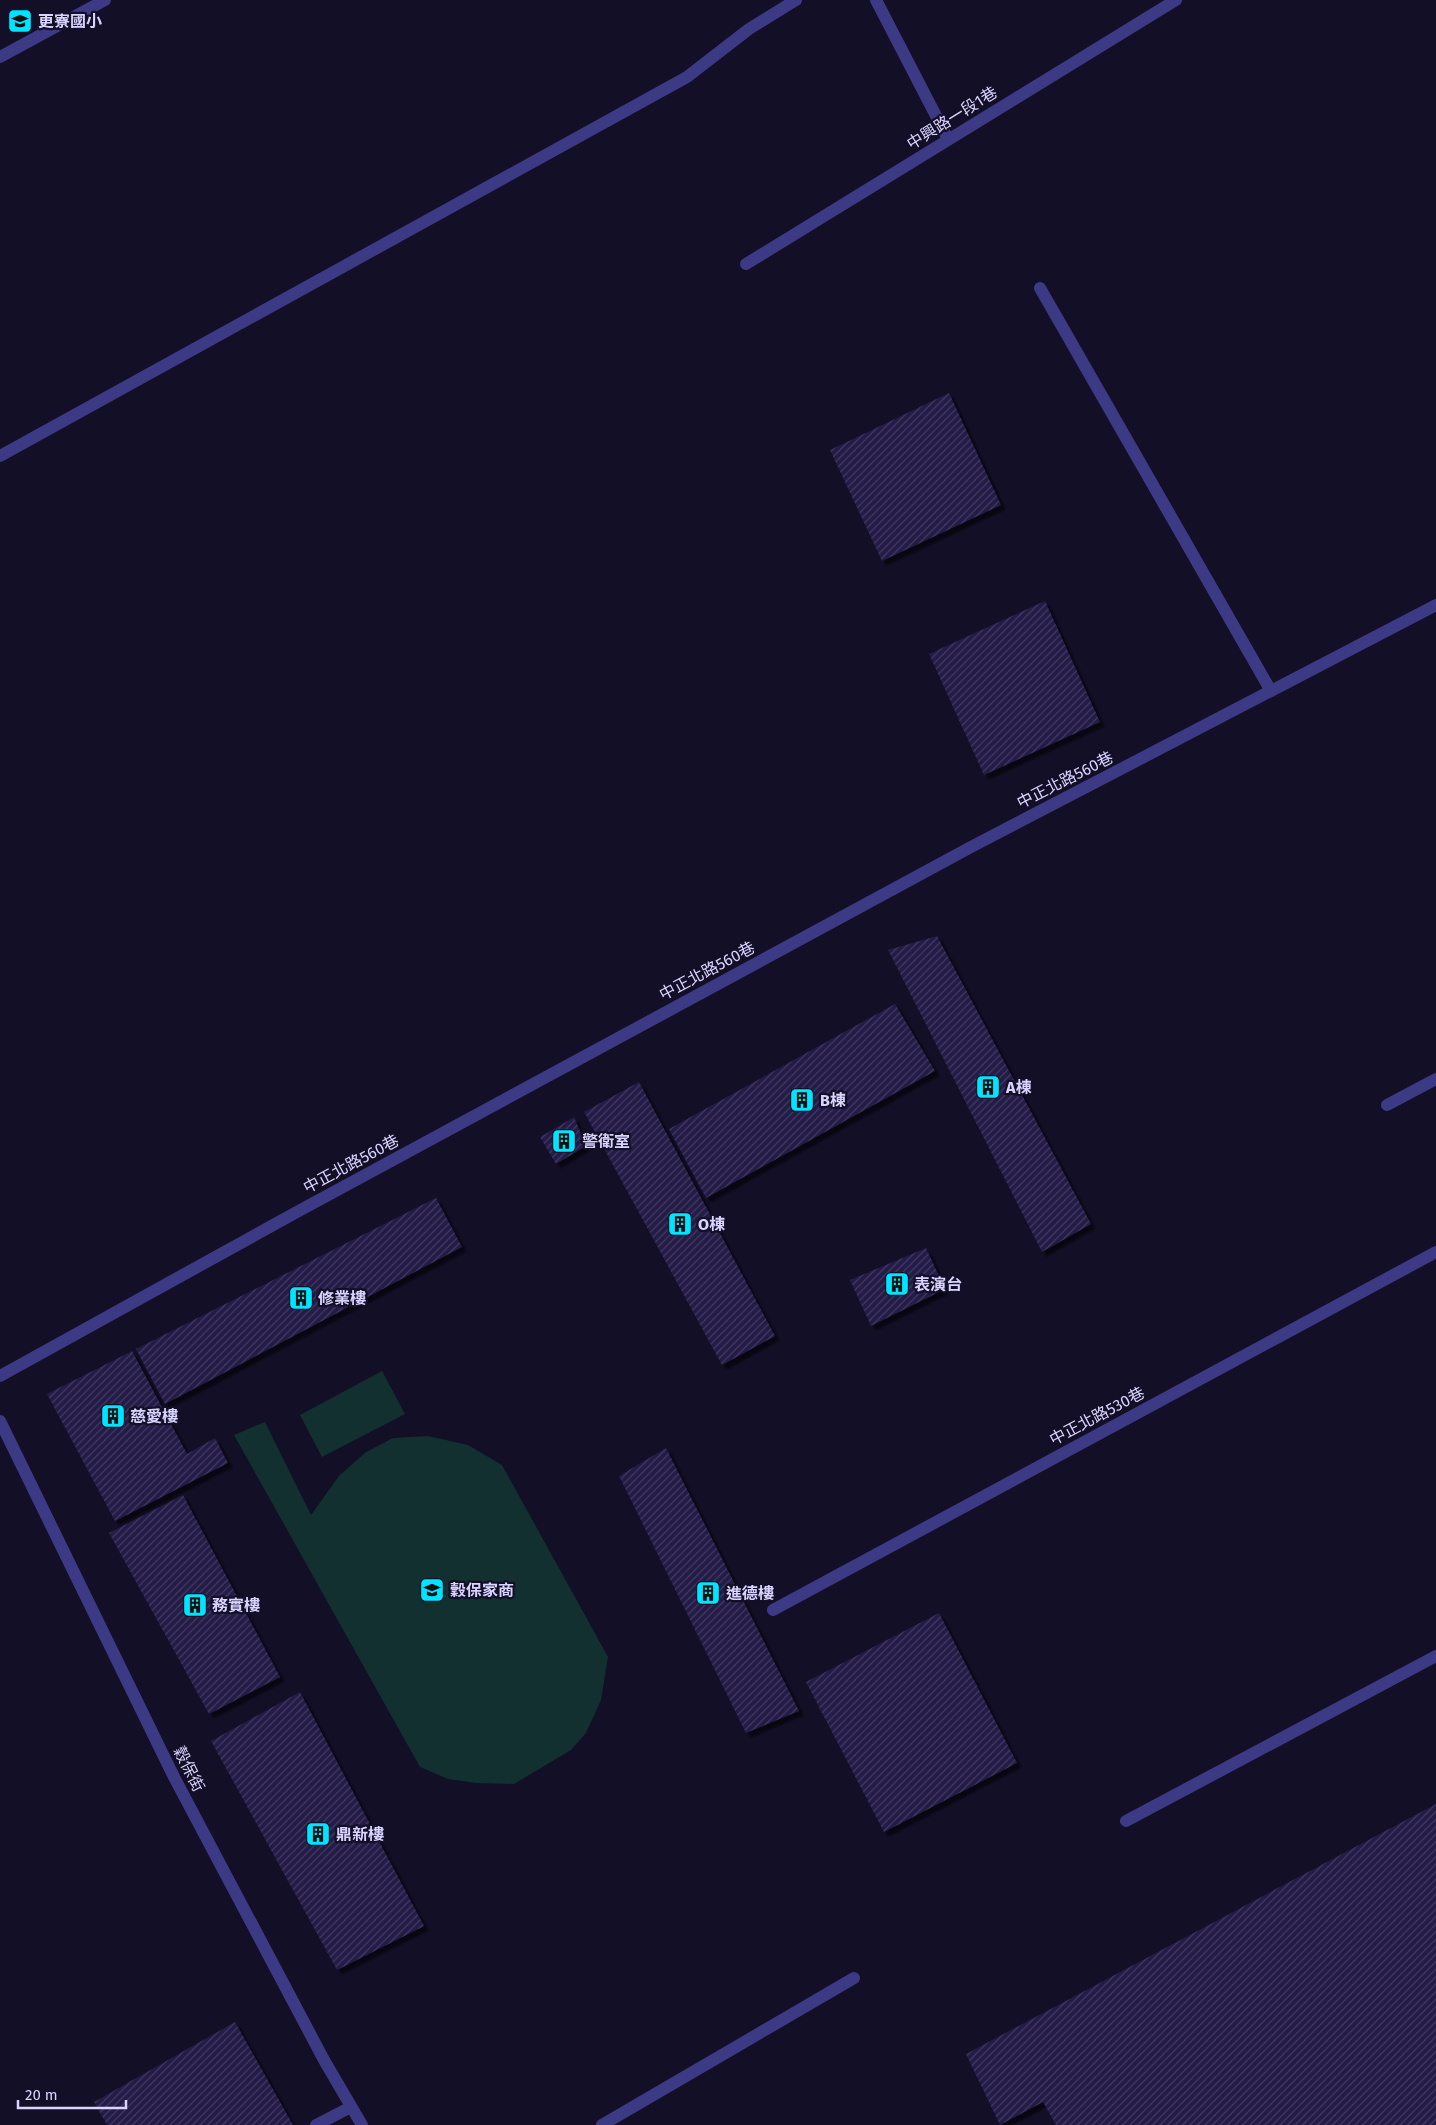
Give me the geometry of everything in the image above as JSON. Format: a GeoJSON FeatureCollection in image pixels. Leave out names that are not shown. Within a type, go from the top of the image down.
{"type":"FeatureCollection","features":[{"type":"Feature","properties":{"kind":"street"},"geometry":{"type":"LineString","coordinates":[[0,57],[105,0]]}},
{"type":"Feature","properties":{"kind":"street"},"geometry":{"type":"LineString","coordinates":[[0,456],[687,77],[749,29],[796,0]]}},
{"type":"Feature","properties":{"kind":"street"},"geometry":{"type":"LineString","coordinates":[[876,0],[948,140]]}},
{"type":"Feature","properties":{"kind":"street","name":"中興路一段1巷"},"geometry":{"type":"LineString","coordinates":[[746,264],[1176,0]]}},
{"type":"Feature","properties":{"kind":"street"},"geometry":{"type":"LineString","coordinates":[[1040,288],[1271,691]]}},
{"type":"Feature","properties":{"kind":"street","name":"中正北路560巷"},"geometry":{"type":"LineString","coordinates":[[0,1376],[296,1213],[971,847],[1436,605]]}},
{"type":"Feature","properties":{"kind":"street"},"geometry":{"type":"LineString","coordinates":[[1387,1105],[1436,1079]]}},
{"type":"Feature","properties":{"kind":"street","name":"中正北路530巷"},"geometry":{"type":"LineString","coordinates":[[773,1610],[1436,1252]]}},
{"type":"Feature","properties":{"kind":"street","name":"穀保街"},"geometry":{"type":"LineString","coordinates":[[0,1421],[174,1777],[324,2060],[362,2125]]}},
{"type":"Feature","properties":{"kind":"street"},"geometry":{"type":"LineString","coordinates":[[1126,1822],[1436,1656]]}},
{"type":"Feature","properties":{"kind":"street"},"geometry":{"type":"LineString","coordinates":[[602,2125],[854,1978]]}},
{"type":"Feature","properties":{"kind":"street"},"geometry":{"type":"LineString","coordinates":[[316,2125],[351,2107]]}},
{"type":"Feature","properties":{"kind":"green space"},"geometry":{"type":"Polygon","coordinates":[[[382,1371],[405,1414],[322,1457],[300,1415],[382,1371]]]}},
{"type":"Feature","properties":{"kind":"green space"},"geometry":{"type":"Polygon","coordinates":[[[265,1422],[311,1515],[339,1476],[366,1452],[393,1438],[428,1436],[468,1445],[502,1465],[608,1657],[601,1700],[586,1733],[571,1750],[514,1784],[476,1783],[448,1779],[420,1767],[234,1435],[265,1422]]]}},
{"type":"Feature","properties":{"kind":"building"},"geometry":{"type":"Polygon","coordinates":[[[949,393],[1001,505],[882,561],[830,450],[949,393]]]}},
{"type":"Feature","properties":{"kind":"building"},"geometry":{"type":"Polygon","coordinates":[[[1045,601],[1100,722],[984,775],[929,654],[1045,601]]]}},
{"type":"Feature","properties":{"kind":"building","name":"A棟"},"geometry":{"type":"Polygon","coordinates":[[[937,936],[1091,1224],[1042,1252],[888,950],[937,936]]]}},
{"type":"Feature","properties":{"kind":"building","name":"B棟"},"geometry":{"type":"Polygon","coordinates":[[[895,1004],[935,1071],[706,1198],[669,1129],[895,1004]]]}},
{"type":"Feature","properties":{"kind":"building","name":"O棟"},"geometry":{"type":"Polygon","coordinates":[[[639,1082],[775,1336],[722,1365],[584,1112],[639,1082]]]}},
{"type":"Feature","properties":{"kind":"building","name":"警衛室"},"geometry":{"type":"Polygon","coordinates":[[[574,1117],[586,1146],[556,1164],[540,1137],[574,1117]]]}},
{"type":"Feature","properties":{"kind":"building","name":"修業樓"},"geometry":{"type":"Polygon","coordinates":[[[436,1198],[462,1247],[165,1404],[136,1349],[436,1198]]]}},
{"type":"Feature","properties":{"kind":"building","name":"表演台"},"geometry":{"type":"Polygon","coordinates":[[[926,1248],[945,1289],[871,1326],[850,1280],[926,1248]]]}},
{"type":"Feature","properties":{"kind":"building","name":"慈愛樓"},"geometry":{"type":"Polygon","coordinates":[[[132,1351],[187,1454],[215,1438],[228,1463],[115,1521],[47,1394],[132,1351]]]}},
{"type":"Feature","properties":{"kind":"building","name":"進德樓"},"geometry":{"type":"Polygon","coordinates":[[[666,1448],[799,1711],[746,1733],[619,1476],[666,1448]]]}},
{"type":"Feature","properties":{"kind":"building","name":"務實樓"},"geometry":{"type":"Polygon","coordinates":[[[183,1495],[280,1677],[209,1714],[109,1533],[183,1495]]]}},
{"type":"Feature","properties":{"kind":"building"},"geometry":{"type":"Polygon","coordinates":[[[939,1613],[1017,1763],[884,1832],[806,1682],[939,1613]]]}},
{"type":"Feature","properties":{"kind":"building","name":"鼎新樓"},"geometry":{"type":"Polygon","coordinates":[[[300,1692],[424,1926],[337,1970],[211,1741],[300,1692]]]}},
{"type":"Feature","properties":{"kind":"building"},"geometry":{"type":"Polygon","coordinates":[[[1436,1804],[1436,2125],[1056,2125],[1043,2102],[1000,2125],[966,2054],[1436,1804]]]}},
{"type":"Feature","properties":{"kind":"building"},"geometry":{"type":"Polygon","coordinates":[[[235,2022],[293,2125],[107,2125],[94,2102],[235,2022]]]}},
{"type":"Feature","properties":{"kind":"place","name":"更寮國小"},"geometry":{"type":"Point","coordinates":[20,21]}},
{"type":"Feature","properties":{"kind":"place","name":"A棟"},"geometry":{"type":"Point","coordinates":[988,1087]}},
{"type":"Feature","properties":{"kind":"place","name":"B棟"},"geometry":{"type":"Point","coordinates":[802,1100]}},
{"type":"Feature","properties":{"kind":"place","name":"警衛室"},"geometry":{"type":"Point","coordinates":[564,1141]}},
{"type":"Feature","properties":{"kind":"place","name":"O棟"},"geometry":{"type":"Point","coordinates":[680,1224]}},
{"type":"Feature","properties":{"kind":"place","name":"表演台"},"geometry":{"type":"Point","coordinates":[897,1284]}},
{"type":"Feature","properties":{"kind":"place","name":"修業樓"},"geometry":{"type":"Point","coordinates":[301,1298]}},
{"type":"Feature","properties":{"kind":"place","name":"慈愛樓"},"geometry":{"type":"Point","coordinates":[113,1416]}},
{"type":"Feature","properties":{"kind":"place","name":"穀保家商"},"geometry":{"type":"Point","coordinates":[432,1590]}},
{"type":"Feature","properties":{"kind":"place","name":"進德樓"},"geometry":{"type":"Point","coordinates":[708,1593]}},
{"type":"Feature","properties":{"kind":"place","name":"務實樓"},"geometry":{"type":"Point","coordinates":[195,1605]}},
{"type":"Feature","properties":{"kind":"place","name":"鼎新樓"},"geometry":{"type":"Point","coordinates":[318,1834]}}]}
